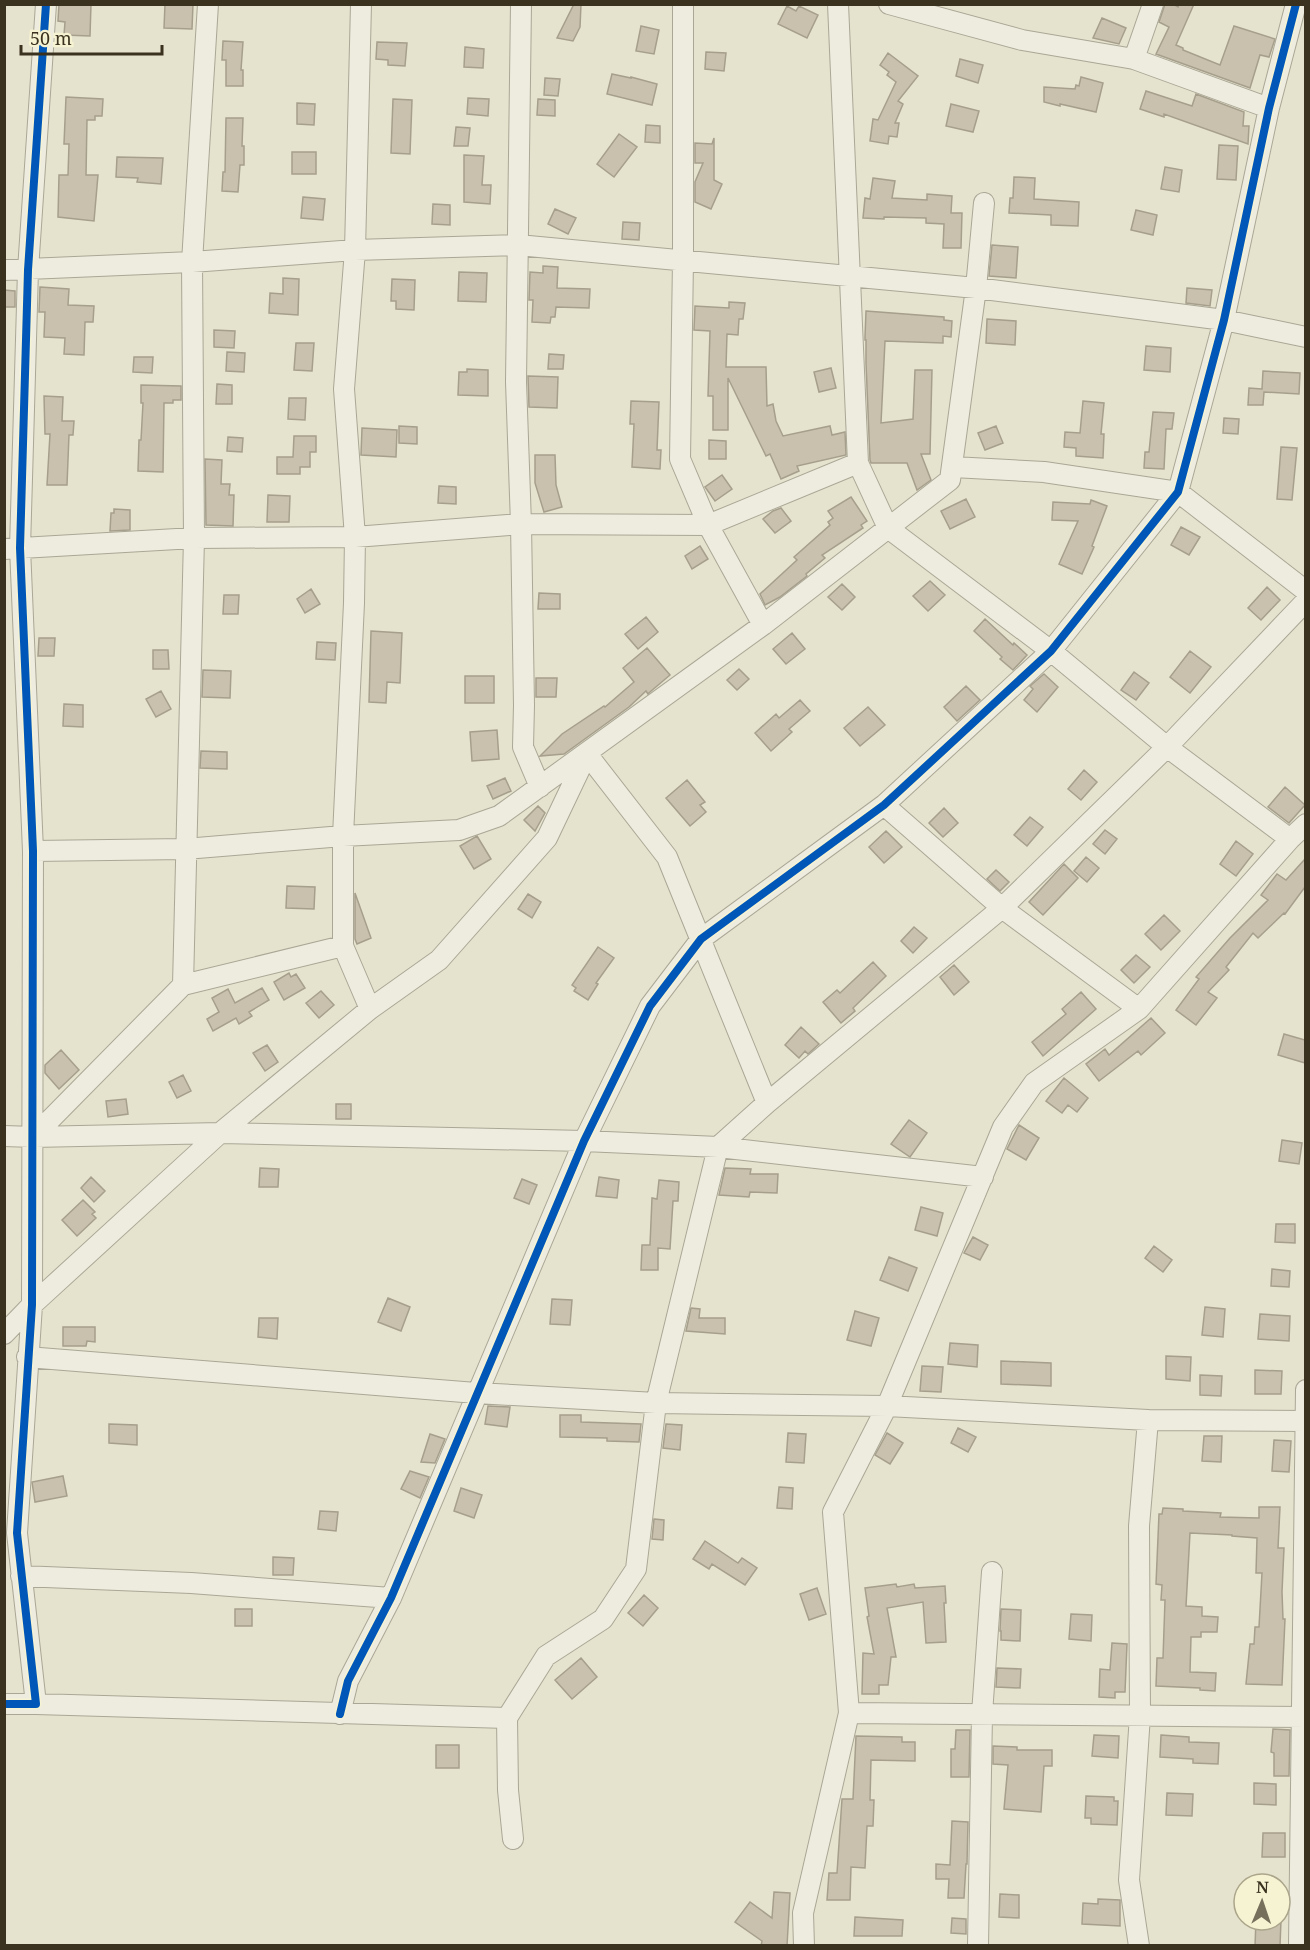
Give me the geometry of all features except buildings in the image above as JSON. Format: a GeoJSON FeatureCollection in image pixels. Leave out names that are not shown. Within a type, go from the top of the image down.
{"type":"FeatureCollection","features":[{"type":"Feature","properties":{"kind":"street"},"geometry":{"type":"LineString","coordinates":[[36,1704],[17,1533],[32,1305],[33,851],[13,548],[28,270],[46,4]]}},
{"type":"Feature","properties":{"kind":"street"},"geometry":{"type":"LineString","coordinates":[[183,985],[194,538],[192,262],[208,4]]}},
{"type":"Feature","properties":{"kind":"street"},"geometry":{"type":"LineString","coordinates":[[361,4],[356,250],[345,388],[355,537],[343,836],[343,946],[370,1009]]}},
{"type":"Feature","properties":{"kind":"street"},"geometry":{"type":"LineString","coordinates":[[521,4],[516,382],[521,524],[523,747],[540,787]]}},
{"type":"Feature","properties":{"kind":"street"},"geometry":{"type":"LineString","coordinates":[[683,4],[680,459],[708,525],[763,625]]}},
{"type":"Feature","properties":{"kind":"street"},"geometry":{"type":"LineString","coordinates":[[838,4],[858,463],[888,528],[1051,651],[1167,747],[1290,838]]}},
{"type":"Feature","properties":{"kind":"street"},"geometry":{"type":"LineString","coordinates":[[889,4],[1022,40],[1134,59],[1269,108]]}},
{"type":"Feature","properties":{"kind":"street"},"geometry":{"type":"LineString","coordinates":[[1134,59],[1154,4]]}},
{"type":"Feature","properties":{"kind":"street"},"geometry":{"type":"LineString","coordinates":[[340,1714],[348,1681],[392,1598],[476,1393],[584,1141],[650,1006],[701,939],[884,805],[1051,651],[1178,492],[1224,320],[1269,108],[1296,4]]}},
{"type":"Feature","properties":{"kind":"street"},"geometry":{"type":"LineString","coordinates":[[33,851],[185,849],[343,836],[459,830],[499,816],[763,625],[950,480],[976,288],[984,203]]}},
{"type":"Feature","properties":{"kind":"street"},"geometry":{"type":"LineString","coordinates":[[4,270],[192,262],[356,250],[518,245],[976,288],[1224,320],[1305,337]]}},
{"type":"Feature","properties":{"kind":"street"},"geometry":{"type":"LineString","coordinates":[[13,548],[194,538],[355,537],[521,524],[708,525],[858,463]]}},
{"type":"Feature","properties":{"kind":"street"},"geometry":{"type":"LineString","coordinates":[[953,467],[1044,472],[1178,492],[1305,591]]}},
{"type":"Feature","properties":{"kind":"street"},"geometry":{"type":"LineString","coordinates":[[513,1839],[508,1790],[507,1719],[546,1656],[603,1619],[636,1569],[656,1403],[718,1147],[767,1103],[1002,908],[1167,747],[1305,601]]}},
{"type":"Feature","properties":{"kind":"street"},"geometry":{"type":"LineString","coordinates":[[587,754],[667,857],[767,1103]]}},
{"type":"Feature","properties":{"kind":"street"},"geometry":{"type":"LineString","coordinates":[[4,1334],[32,1305],[220,1133],[370,1009],[440,960],[547,838],[587,754]]}},
{"type":"Feature","properties":{"kind":"street"},"geometry":{"type":"LineString","coordinates":[[884,805],[1002,908],[1139,1009]]}},
{"type":"Feature","properties":{"kind":"street"},"geometry":{"type":"LineString","coordinates":[[804,1946],[803,1913],[849,1713],[833,1512],[887,1406],[1003,1127],[1034,1083],[1139,1009],[1290,838],[1305,824]]}},
{"type":"Feature","properties":{"kind":"street"},"geometry":{"type":"LineString","coordinates":[[33,1137],[183,985],[343,946]]}},
{"type":"Feature","properties":{"kind":"street"},"geometry":{"type":"LineString","coordinates":[[4,1136],[220,1133],[584,1141],[718,1147],[983,1176]]}},
{"type":"Feature","properties":{"kind":"street"},"geometry":{"type":"LineString","coordinates":[[27,1357],[476,1393],[656,1403],[887,1406],[1148,1420],[1305,1421]]}},
{"type":"Feature","properties":{"kind":"street"},"geometry":{"type":"LineString","coordinates":[[1299,1946],[1304,1717],[1305,1390]]}},
{"type":"Feature","properties":{"kind":"street"},"geometry":{"type":"LineString","coordinates":[[1139,1946],[1129,1880],[1140,1715],[1139,1526],[1148,1420]]}},
{"type":"Feature","properties":{"kind":"street"},"geometry":{"type":"LineString","coordinates":[[978,1946],[982,1714],[992,1572]]}},
{"type":"Feature","properties":{"kind":"street"},"geometry":{"type":"LineString","coordinates":[[21,1576],[190,1583],[392,1598]]}},
{"type":"Feature","properties":{"kind":"street"},"geometry":{"type":"LineString","coordinates":[[4,1704],[507,1719]]}},
{"type":"Feature","properties":{"kind":"street"},"geometry":{"type":"LineString","coordinates":[[849,1713],[1304,1717]]}},
{"type":"Feature","properties":{"kind":"cycle path"},"geometry":{"type":"LineString","coordinates":[[4,1704],[36,1704],[17,1533],[32,1305],[33,851],[20,548],[28,270],[46,4]]}},
{"type":"Feature","properties":{"kind":"cycle path"},"geometry":{"type":"LineString","coordinates":[[340,1714],[348,1681],[391,1598],[584,1141],[650,1006],[701,939],[884,805],[1051,651],[1178,492],[1224,320],[1269,108],[1296,4]]}}]}
